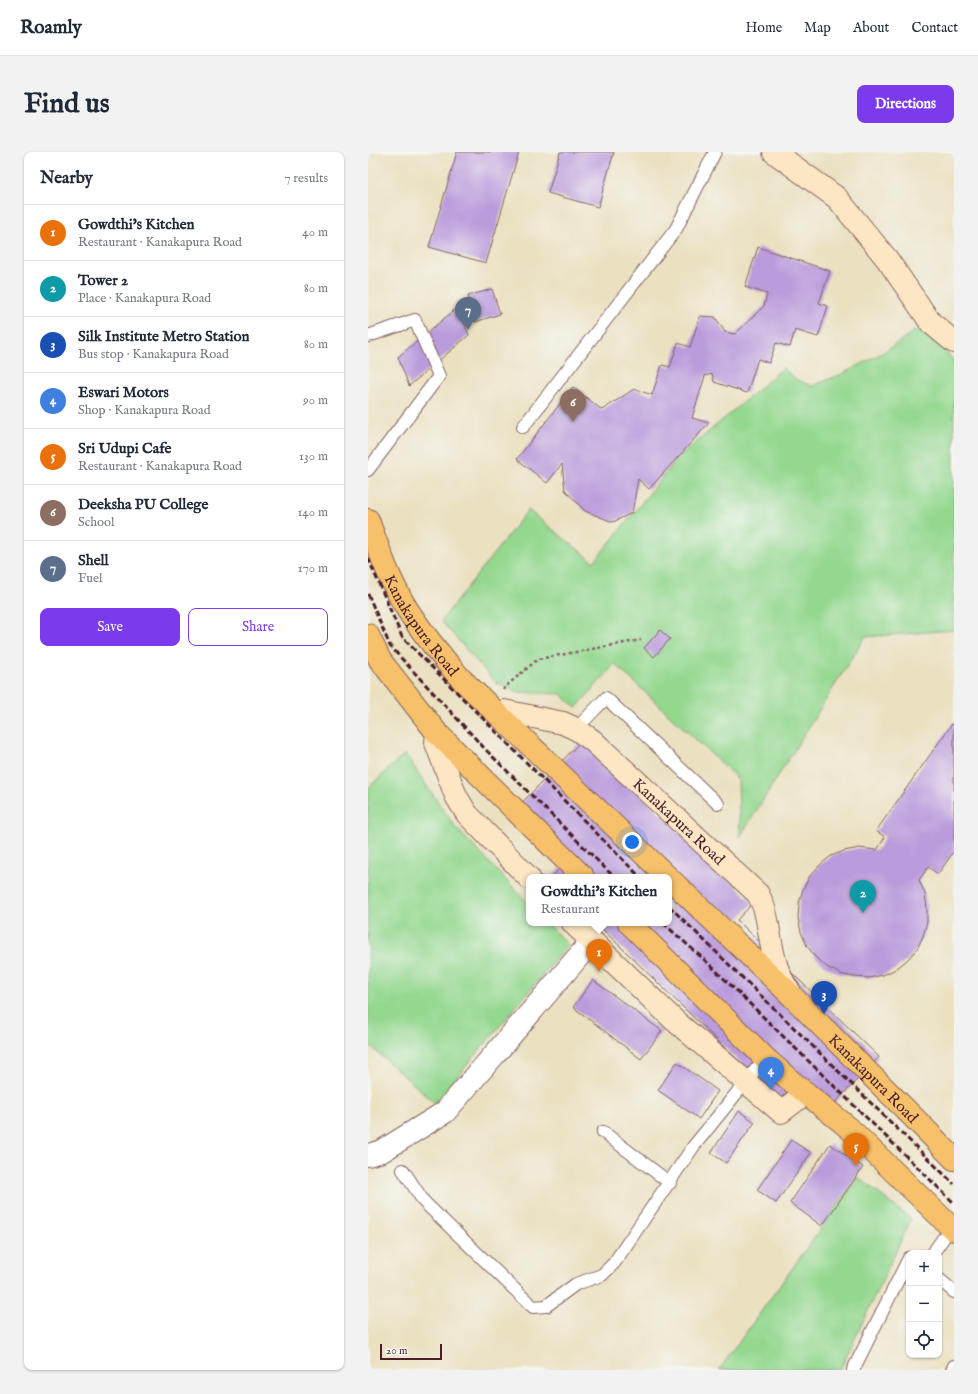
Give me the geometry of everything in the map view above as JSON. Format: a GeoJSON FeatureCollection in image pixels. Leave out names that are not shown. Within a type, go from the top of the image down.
{"type":"FeatureCollection","features":[{"type":"Feature","properties":{"kind":"highway","name":"Kanakapura Road"},"geometry":{"type":"LineString","coordinates":[[368,520],[391,578],[406,608],[437,651],[461,679],[497,711],[666,874]]}},
{"type":"Feature","properties":{"kind":"highway"},"geometry":{"type":"LineString","coordinates":[[369,640],[380,660],[437,733],[580,874]]}},
{"type":"Feature","properties":{"kind":"highway","name":"Kanakapura Road"},"geometry":{"type":"LineString","coordinates":[[672,880],[906,1108],[954,1159]]}},
{"type":"Feature","properties":{"kind":"highway"},"geometry":{"type":"LineString","coordinates":[[632,926],[765,1058],[849,1128],[953,1229]]}},
{"type":"Feature","properties":{"kind":"street"},"geometry":{"type":"LineString","coordinates":[[774,152],[837,198],[887,259],[931,323],[954,342]]}},
{"type":"Feature","properties":{"kind":"street","name":"Kanakapura Road"},"geometry":{"type":"LineString","coordinates":[[497,711],[504,711],[563,723],[576,729],[592,740],[758,894],[766,913],[773,957],[782,982],[793,997]]}},
{"type":"Feature","properties":{"kind":"street"},"geometry":{"type":"LineString","coordinates":[[437,733],[436,743],[456,796],[468,814],[526,875]]}},
{"type":"Feature","properties":{"kind":"street"},"geometry":{"type":"LineString","coordinates":[[576,926],[674,1020],[745,1083],[781,1112],[806,1093]]}},
{"type":"Feature","properties":{"kind":"street"},"geometry":{"type":"LineString","coordinates":[[368,1155],[382,1151],[445,1112],[591,942]]}},
{"type":"Feature","properties":{"kind":"lane"},"geometry":{"type":"LineString","coordinates":[[523,427],[676,229],[715,152]]}},
{"type":"Feature","properties":{"kind":"lane"},"geometry":{"type":"LineString","coordinates":[[368,336],[415,320],[439,376],[368,470]]}},
{"type":"Feature","properties":{"kind":"lane"},"geometry":{"type":"LineString","coordinates":[[576,729],[606,698],[718,804]]}},
{"type":"Feature","properties":{"kind":"lane"},"geometry":{"type":"LineString","coordinates":[[403,1170],[424,1202],[533,1308],[546,1306],[576,1284],[602,1275],[614,1263],[670,1183],[693,1147],[765,1058]]}},
{"type":"Feature","properties":{"kind":"lane"},"geometry":{"type":"LineString","coordinates":[[603,1132],[670,1183]]}},
{"type":"Feature","properties":{"kind":"lane"},"geometry":{"type":"LineString","coordinates":[[936,1250],[953,1229]]}},
{"type":"Feature","properties":{"kind":"lane"},"geometry":{"type":"LineString","coordinates":[[853,1370],[906,1264]]}},
{"type":"Feature","properties":{"kind":"lane"},"geometry":{"type":"LineString","coordinates":[[942,1282],[954,1292]]}},
{"type":"Feature","properties":{"kind":"lane"},"geometry":{"type":"LineString","coordinates":[[952,1370],[954,1366]]}},
{"type":"Feature","properties":{"kind":"path"},"geometry":{"type":"LineString","coordinates":[[497,711],[505,687],[538,659],[641,640]]}},
{"type":"Feature","properties":{"kind":"green space"},"geometry":{"type":"Polygon","coordinates":[[[922,326],[954,361],[954,630],[865,637],[740,837],[738,779],[615,664],[576,708],[561,694],[516,692],[495,682],[441,621],[528,510],[594,562],[678,458],[783,368],[797,380],[812,386],[842,374],[884,352],[922,326]]]}},
{"type":"Feature","properties":{"kind":"green space"},"geometry":{"type":"Polygon","coordinates":[[[405,754],[455,827],[526,901],[526,926],[550,926],[568,945],[435,1103],[368,1044],[368,788],[405,754]]]}},
{"type":"Feature","properties":{"kind":"green space"},"geometry":{"type":"Polygon","coordinates":[[[858,1177],[911,1219],[840,1370],[719,1370],[858,1177]]]}},
{"type":"Feature","properties":{"kind":"building"},"geometry":{"type":"Polygon","coordinates":[[[457,152],[519,152],[486,263],[429,247],[457,152]]]}},
{"type":"Feature","properties":{"kind":"building"},"geometry":{"type":"Polygon","coordinates":[[[560,152],[614,152],[598,207],[548,193],[560,152]]]}},
{"type":"Feature","properties":{"kind":"building"},"geometry":{"type":"Polygon","coordinates":[[[758,247],[830,271],[819,303],[828,306],[818,337],[795,330],[790,347],[776,343],[769,363],[758,359],[747,393],[714,382],[712,374],[705,376],[692,418],[709,423],[649,489],[638,479],[632,513],[613,522],[585,511],[565,490],[562,464],[547,483],[517,459],[573,387],[602,410],[634,389],[652,395],[662,365],[670,367],[678,343],[690,347],[700,316],[715,317],[725,332],[735,334],[764,306],[767,294],[745,287],[758,247]]]}},
{"type":"Feature","properties":{"kind":"building"},"geometry":{"type":"Polygon","coordinates":[[[492,289],[500,314],[475,322],[468,296],[492,289]]]}},
{"type":"Feature","properties":{"kind":"building"},"geometry":{"type":"Polygon","coordinates":[[[458,307],[469,335],[409,386],[398,357],[458,307]]]}},
{"type":"Feature","properties":{"kind":"building"},"geometry":{"type":"Polygon","coordinates":[[[660,630],[670,639],[654,657],[644,648],[660,630]]]}},
{"type":"Feature","properties":{"kind":"building"},"geometry":{"type":"Polygon","coordinates":[[[954,721],[954,851],[938,874],[928,867],[919,880],[925,894],[927,908],[927,922],[923,936],[917,949],[907,960],[896,969],[883,975],[869,978],[840,974],[827,967],[816,958],[807,946],[801,932],[798,918],[799,903],[803,889],[810,876],[831,856],[844,851],[859,848],[877,850],[885,837],[876,831],[954,721]]]}},
{"type":"Feature","properties":{"kind":"building"},"geometry":{"type":"Polygon","coordinates":[[[583,739],[753,903],[737,920],[879,1057],[830,1108],[800,1079],[779,1100],[599,926],[672,926],[672,874],[554,874],[567,861],[515,810],[583,739]]]}},
{"type":"Feature","properties":{"kind":"building"},"geometry":{"type":"Polygon","coordinates":[[[593,980],[662,1031],[641,1059],[573,1007],[593,980]]]}},
{"type":"Feature","properties":{"kind":"building"},"geometry":{"type":"Polygon","coordinates":[[[677,1062],[718,1091],[699,1119],[658,1090],[677,1062]]]}},
{"type":"Feature","properties":{"kind":"building"},"geometry":{"type":"Polygon","coordinates":[[[739,1111],[755,1122],[726,1163],[711,1153],[739,1111]]]}},
{"type":"Feature","properties":{"kind":"building"},"geometry":{"type":"Polygon","coordinates":[[[791,1140],[811,1153],[776,1203],[757,1190],[791,1140]]]}},
{"type":"Feature","properties":{"kind":"building"},"geometry":{"type":"Polygon","coordinates":[[[830,1144],[863,1167],[822,1226],[790,1203],[830,1144]]]}},
{"type":"Feature","properties":{"kind":"railway"},"geometry":{"type":"LineString","coordinates":[[368,558],[402,637],[637,874]]}},
{"type":"Feature","properties":{"kind":"railway"},"geometry":{"type":"LineString","coordinates":[[368,594],[390,646],[486,750],[611,874]]}},
{"type":"Feature","properties":{"kind":"railway"},"geometry":{"type":"LineString","coordinates":[[672,909],[954,1184]]}},
{"type":"Feature","properties":{"kind":"railway"},"geometry":{"type":"LineString","coordinates":[[666,926],[708,963],[954,1203]]}},
{"type":"Feature","properties":{"kind":"place","name":"Shell"},"geometry":{"type":"Point","coordinates":[468,330]}},
{"type":"Feature","properties":{"kind":"place","name":"Deeksha PU College"},"geometry":{"type":"Point","coordinates":[573,422]}},
{"type":"Feature","properties":{"kind":"place","name":"Tower 2"},"geometry":{"type":"Point","coordinates":[863,913]}},
{"type":"Feature","properties":{"kind":"place","name":"Gowdthi's Kitchen"},"geometry":{"type":"Point","coordinates":[599,972]}},
{"type":"Feature","properties":{"kind":"place","name":"Silk Institute Metro Station"},"geometry":{"type":"Point","coordinates":[824,1014]}},
{"type":"Feature","properties":{"kind":"place","name":"Eswari Motors"},"geometry":{"type":"Point","coordinates":[771,1090]}},
{"type":"Feature","properties":{"kind":"place","name":"Sri Udupi Cafe"},"geometry":{"type":"Point","coordinates":[856,1166]}}]}
